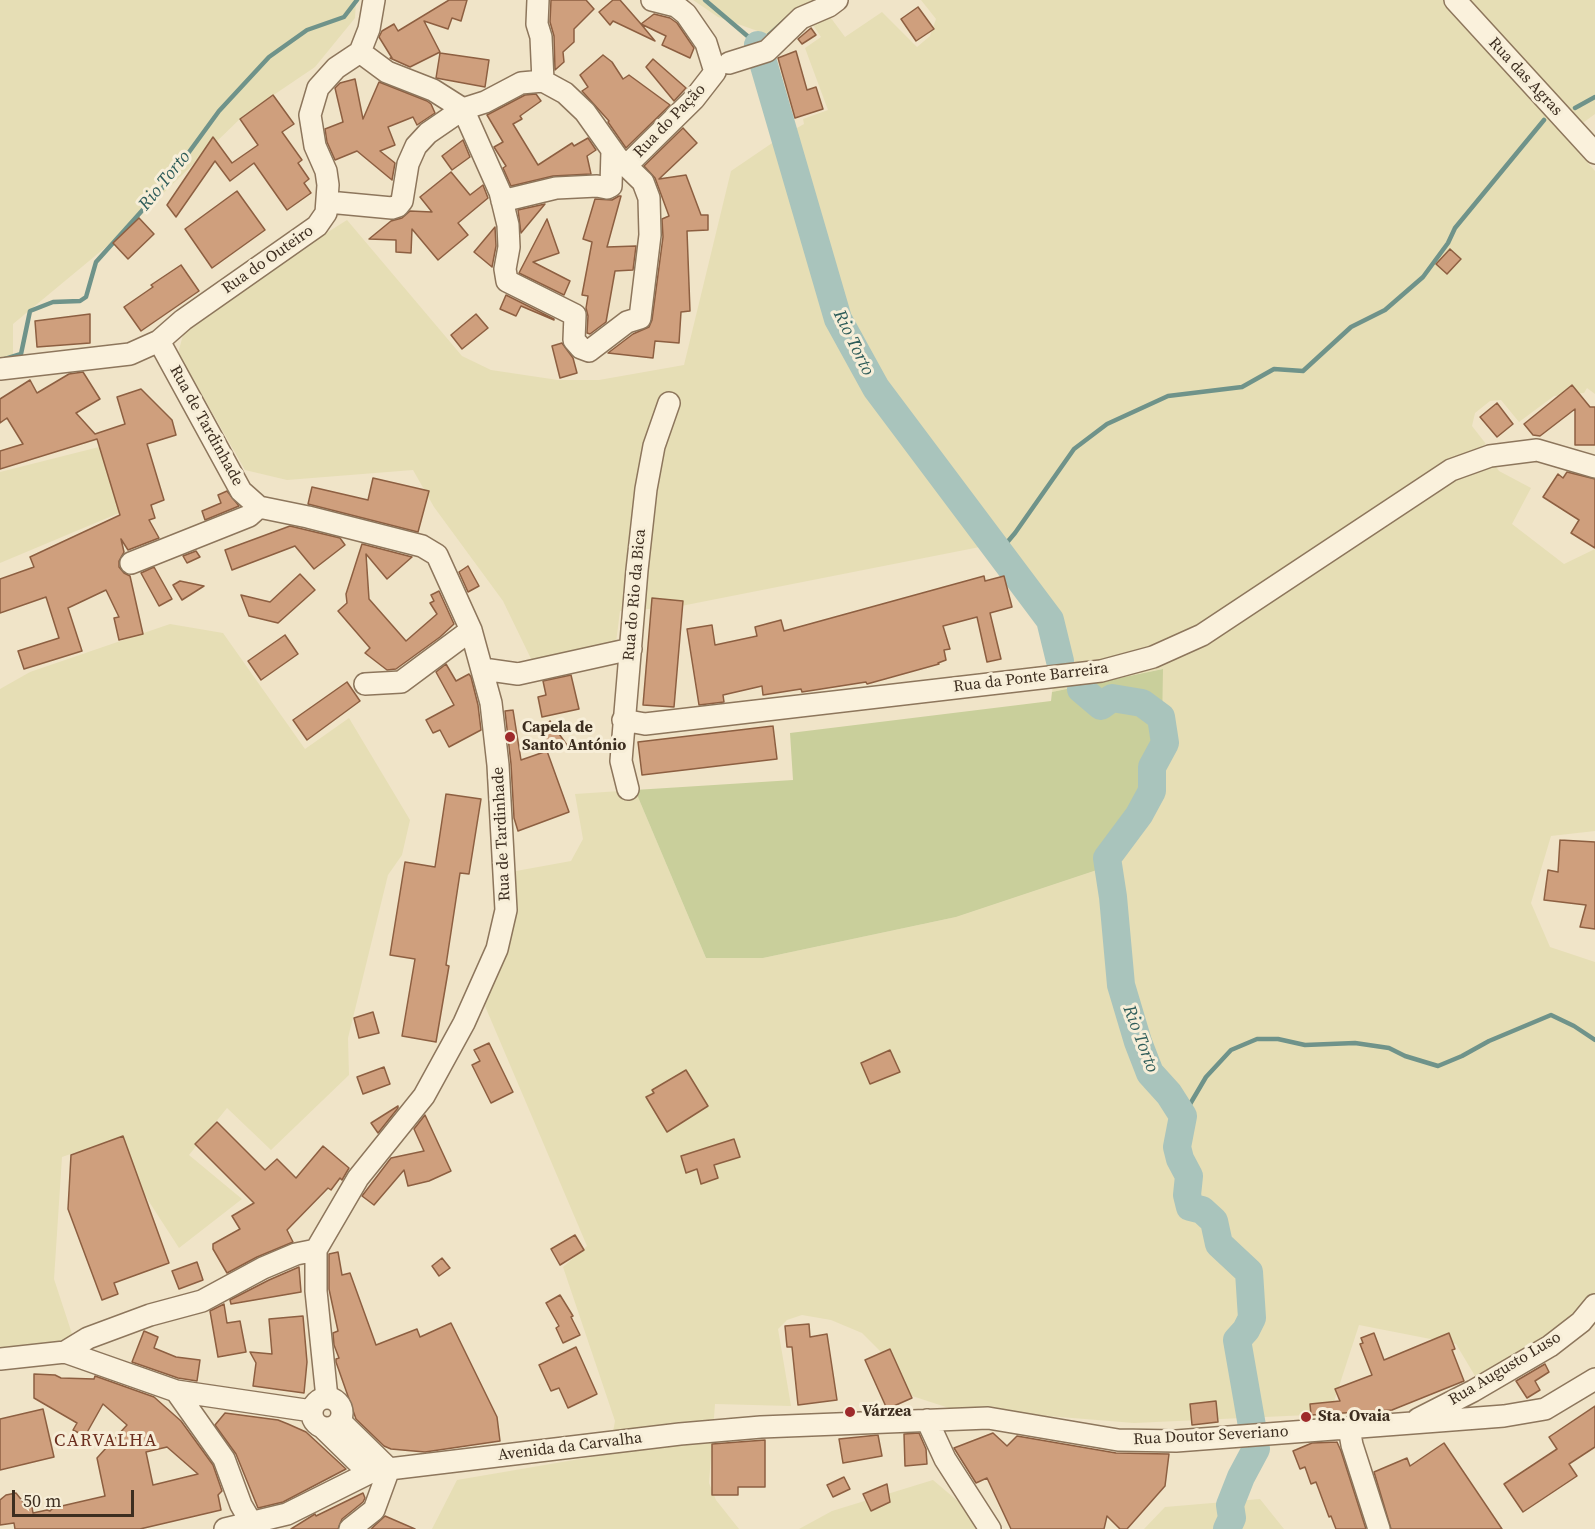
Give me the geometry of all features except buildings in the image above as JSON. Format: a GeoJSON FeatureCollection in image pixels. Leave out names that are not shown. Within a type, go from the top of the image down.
{"type":"FeatureCollection","features":[{"type":"Feature","properties":{"kind":"street"},"geometry":{"type":"LineString","coordinates":[[538,0],[537,24],[541,37],[543,81]]}},
{"type":"Feature","properties":{"kind":"street","name":"Rua do Pação"},"geometry":{"type":"LineString","coordinates":[[626,166],[694,99],[715,72],[706,43],[686,14],[676,6],[652,0]]}},
{"type":"Feature","properties":{"kind":"street"},"geometry":{"type":"LineString","coordinates":[[729,63],[760,53],[801,18],[830,6],[837,0]]}},
{"type":"Feature","properties":{"kind":"street","name":"Rua das Agras"},"geometry":{"type":"LineString","coordinates":[[1455,0],[1595,153]]}},
{"type":"Feature","properties":{"kind":"street"},"geometry":{"type":"LineString","coordinates":[[360,52],[387,72],[433,90],[463,109],[500,192],[508,225],[509,247],[505,268],[507,281],[575,315],[574,340],[581,348],[589,351],[627,322],[640,318],[650,236],[649,198],[643,182],[612,150],[585,112],[565,93],[543,81],[521,83],[485,102],[463,109],[428,133],[416,146],[408,164],[402,201],[398,206],[392,208],[328,202],[326,171],[315,146],[310,115],[318,88],[336,68],[360,52],[369,29],[374,1]]}},
{"type":"Feature","properties":{"kind":"street"},"geometry":{"type":"LineString","coordinates":[[502,201],[556,188],[597,186],[607,188],[611,186],[612,150]]}},
{"type":"Feature","properties":{"kind":"street","name":"Rua do Outeiro"},"geometry":{"type":"LineString","coordinates":[[0,369],[130,354],[159,340],[183,320],[317,226],[326,213],[328,202]]}},
{"type":"Feature","properties":{"kind":"street","name":"Rua de Tardinhade"},"geometry":{"type":"LineString","coordinates":[[159,340],[241,491],[259,507],[422,546],[437,555],[471,630],[491,703],[498,765],[506,910],[497,949],[464,1023],[424,1096],[358,1178],[316,1250]]}},
{"type":"Feature","properties":{"kind":"street","name":"Rua do Rio da Bica"},"geometry":{"type":"LineString","coordinates":[[628,789],[621,761],[623,720],[646,489],[654,446],[669,403]]}},
{"type":"Feature","properties":{"kind":"street","name":"Rua da Ponte Barreira"},"geometry":{"type":"LineString","coordinates":[[623,720],[645,724],[1101,671],[1153,657],[1202,635],[1451,470],[1490,456],[1537,450],[1595,467]]}},
{"type":"Feature","properties":{"kind":"street"},"geometry":{"type":"LineString","coordinates":[[131,563],[249,516],[259,507]]}},
{"type":"Feature","properties":{"kind":"street"},"geometry":{"type":"LineString","coordinates":[[365,684],[401,682],[471,630]]}},
{"type":"Feature","properties":{"kind":"street"},"geometry":{"type":"LineString","coordinates":[[483,669],[518,674],[631,649]]}},
{"type":"Feature","properties":{"kind":"street"},"geometry":{"type":"LineString","coordinates":[[0,1359],[65,1352],[88,1338],[150,1315],[202,1301],[263,1268],[296,1254],[316,1250],[316,1291],[325,1414]]}},
{"type":"Feature","properties":{"kind":"street","name":"Rua Augusto Luso"},"geometry":{"type":"LineString","coordinates":[[1408,1424],[1473,1391],[1550,1346],[1581,1322],[1595,1305]]}},
{"type":"Feature","properties":{"kind":"street"},"geometry":{"type":"LineString","coordinates":[[65,1352],[176,1391],[325,1414],[379,1471],[374,1510],[350,1529]]}},
{"type":"Feature","properties":{"kind":"street","name":"Rua Doutor Severiano"},"geometry":{"type":"LineString","coordinates":[[927,1420],[988,1418],[1118,1440],[1176,1441],[1225,1438],[1504,1416],[1545,1408],[1595,1379]]}},
{"type":"Feature","properties":{"kind":"street"},"geometry":{"type":"LineString","coordinates":[[176,1391],[224,1459],[241,1504],[253,1526]]}},
{"type":"Feature","properties":{"kind":"street"},"geometry":{"type":"LineString","coordinates":[[927,1420],[945,1459],[990,1529]]}},
{"type":"Feature","properties":{"kind":"street","name":"Avenida da Carvalha"},"geometry":{"type":"LineString","coordinates":[[225,1529],[253,1526],[287,1514],[379,1471],[680,1434],[761,1427],[927,1420]]}},
{"type":"Feature","properties":{"kind":"street"},"geometry":{"type":"LineString","coordinates":[[1349,1428],[1352,1445],[1379,1529]]}},
{"type":"Feature","properties":{"kind":"shaded area"},"geometry":{"type":"Polygon","coordinates":[[[0,0],[356,0],[355,18],[315,67],[244,115],[118,237],[13,324],[13,355],[0,360],[0,0]]]}},
{"type":"Feature","properties":{"kind":"shaded area"},"geometry":{"type":"Polygon","coordinates":[[[693,0],[814,0],[769,35],[718,17],[693,0]]]}},
{"type":"Feature","properties":{"kind":"shaded area"},"geometry":{"type":"Polygon","coordinates":[[[921,0],[1595,0],[1595,114],[1565,136],[1595,171],[1595,394],[1587,388],[1584,393],[1554,396],[1519,422],[1501,400],[1490,401],[1475,413],[1472,426],[1486,444],[1482,446],[1499,471],[1531,488],[1512,524],[1564,564],[1595,549],[1595,831],[1551,836],[1531,903],[1550,947],[1595,962],[1595,1296],[1546,1342],[1481,1386],[1456,1344],[1359,1325],[1330,1414],[1134,1423],[949,1408],[912,1396],[892,1363],[862,1333],[831,1320],[802,1315],[787,1320],[778,1329],[791,1406],[715,1404],[709,1483],[716,1500],[739,1529],[432,1529],[457,1480],[609,1454],[615,1421],[563,1267],[587,1246],[485,1006],[513,914],[516,871],[571,861],[583,839],[575,794],[635,790],[706,958],[763,958],[956,917],[1100,869],[1099,862],[1127,832],[1162,725],[1162,669],[1052,692],[1061,641],[1056,622],[1049,608],[1000,543],[676,607],[620,611],[615,651],[536,669],[503,601],[434,507],[413,470],[287,480],[245,470],[178,353],[187,321],[347,220],[462,356],[491,370],[558,380],[599,380],[684,365],[731,171],[804,124],[803,119],[828,110],[805,48],[821,37],[811,22],[828,14],[845,37],[882,12],[917,47],[930,36],[936,19],[921,0]]]}},
{"type":"Feature","properties":{"kind":"shaded area"},"geometry":{"type":"Polygon","coordinates":[[[103,446],[131,508],[0,563],[0,472],[103,446]]]}},
{"type":"Feature","properties":{"kind":"shaded area"},"geometry":{"type":"Polygon","coordinates":[[[170,624],[223,633],[305,749],[349,718],[410,820],[402,855],[388,875],[348,1038],[349,1075],[271,1150],[227,1108],[189,1155],[242,1199],[179,1248],[146,1197],[114,1139],[62,1157],[54,1279],[74,1340],[0,1351],[0,689],[30,672],[170,624]]]}},
{"type":"Feature","properties":{"kind":"shaded area"},"geometry":{"type":"Polygon","coordinates":[[[933,1480],[966,1508],[982,1529],[799,1529],[832,1511],[933,1480]]]}},
{"type":"Feature","properties":{"kind":"shaded area"},"geometry":{"type":"Polygon","coordinates":[[[1260,1499],[1284,1529],[1144,1529],[1165,1507],[1260,1499]]]}},
{"type":"Feature","properties":{"kind":"green space"},"geometry":{"type":"Polygon","coordinates":[[[1163,669],[1162,725],[1127,833],[1099,862],[1100,869],[956,917],[763,958],[706,958],[635,790],[793,780],[790,733],[1051,701],[1052,692],[1163,669]]]}},
{"type":"Feature","properties":{"kind":"waterway","name":"Rio Torto"},"geometry":{"type":"LineString","coordinates":[[5,359],[21,354],[30,311],[53,302],[80,301],[86,297],[96,262],[165,185],[219,111],[269,57],[307,30],[344,17],[357,0]]}},
{"type":"Feature","properties":{"kind":"waterway","name":"Rio Torto"},"geometry":{"type":"LineString","coordinates":[[705,0],[758,45],[791,15]]}},
{"type":"Feature","properties":{"kind":"waterway","name":"Rio Torto"},"geometry":{"type":"LineString","coordinates":[[758,45],[838,319],[876,388],[1050,620],[1060,661]]}},
{"type":"Feature","properties":{"kind":"waterway"},"geometry":{"type":"LineString","coordinates":[[1575,108],[1595,97]]}},
{"type":"Feature","properties":{"kind":"waterway"},"geometry":{"type":"LineString","coordinates":[[999,552],[1074,449],[1107,424],[1168,396],[1242,387],[1274,369],[1303,371],[1351,327],[1385,310],[1423,277],[1448,243],[1455,228],[1544,120]]}},
{"type":"Feature","properties":{"kind":"waterway","name":"Rio Torto"},"geometry":{"type":"LineString","coordinates":[[1081,689],[1101,706],[1112,698],[1142,703],[1161,717],[1165,743],[1152,767],[1152,791],[1139,815],[1107,858],[1121,985],[1150,1073],[1169,1094],[1183,1116],[1177,1147],[1180,1159],[1189,1176],[1187,1195],[1190,1207],[1202,1210],[1214,1221],[1219,1244],[1249,1272],[1252,1318],[1246,1330],[1237,1340],[1256,1449],[1241,1477],[1230,1505],[1232,1518],[1227,1529]]}},
{"type":"Feature","properties":{"kind":"waterway"},"geometry":{"type":"LineString","coordinates":[[1183,1116],[1206,1077],[1231,1050],[1257,1039],[1278,1039],[1305,1045],[1355,1043],[1389,1048],[1405,1056],[1438,1066],[1489,1041],[1551,1015],[1595,1040]]}},
{"type":"Feature","properties":{"kind":"place","name":"Capela de Santo António"},"geometry":{"type":"Point","coordinates":[510,737]}},
{"type":"Feature","properties":{"kind":"place","name":"Várzea"},"geometry":{"type":"Point","coordinates":[850,1412]}},
{"type":"Feature","properties":{"kind":"place","name":"Sta. Ovaia"},"geometry":{"type":"Point","coordinates":[1306,1417]}},
{"type":"Feature","properties":{"kind":"district","name":"CARVALHA"},"geometry":{"type":"Point","coordinates":[106,1441]}}]}
